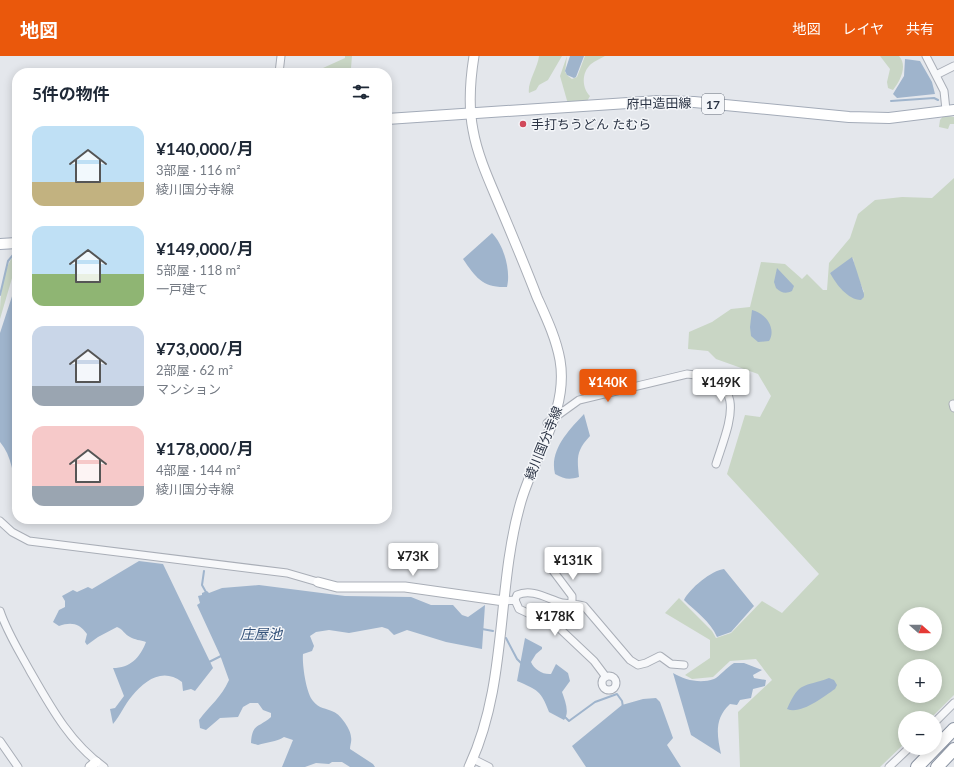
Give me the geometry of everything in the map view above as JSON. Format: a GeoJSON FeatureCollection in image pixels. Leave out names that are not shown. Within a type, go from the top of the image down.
{"type":"FeatureCollection","features":[{"type":"Feature","properties":{"kind":"highway"},"geometry":{"type":"LineString","coordinates":[[917,767],[954,729]]}},
{"type":"Feature","properties":{"kind":"highway"},"geometry":{"type":"LineString","coordinates":[[936,767],[954,750]]}},
{"type":"Feature","properties":{"kind":"main road","name":"綾川国分寺線"},"geometry":{"type":"LineString","coordinates":[[471,763],[485,724],[497,674],[507,562],[520,503],[551,421],[561,388],[560,360],[556,343],[488,178],[474,139],[471,114],[470,80],[474,56]]}},
{"type":"Feature","properties":{"kind":"main road","name":"府中造田線"},"geometry":{"type":"LineString","coordinates":[[392,118],[471,114],[658,101],[694,102],[849,117],[889,118],[950,110]]}},
{"type":"Feature","properties":{"kind":"main road"},"geometry":{"type":"LineString","coordinates":[[0,244],[12,243]]}},
{"type":"Feature","properties":{"kind":"main road"},"geometry":{"type":"LineString","coordinates":[[318,582],[327,586],[343,587],[406,587],[504,601]]}},
{"type":"Feature","properties":{"kind":"street"},"geometry":{"type":"LineString","coordinates":[[280,68],[281,56]]}},
{"type":"Feature","properties":{"kind":"street"},"geometry":{"type":"LineString","coordinates":[[926,56],[944,91],[950,110]]}},
{"type":"Feature","properties":{"kind":"street"},"geometry":{"type":"LineString","coordinates":[[936,75],[954,66]]}},
{"type":"Feature","properties":{"kind":"street"},"geometry":{"type":"LineString","coordinates":[[551,421],[579,400],[687,374],[701,375],[717,381],[724,387],[730,398],[731,410],[729,421],[716,464]]}},
{"type":"Feature","properties":{"kind":"street"},"geometry":{"type":"LineString","coordinates":[[0,521],[12,532],[29,541],[287,573],[318,582]]}},
{"type":"Feature","properties":{"kind":"street"},"geometry":{"type":"LineString","coordinates":[[551,568],[572,596],[572,603]]}},
{"type":"Feature","properties":{"kind":"street"},"geometry":{"type":"LineString","coordinates":[[606,677],[594,660],[564,632],[544,619],[518,609],[515,600],[517,595],[528,592],[563,603],[572,603],[584,606],[630,660],[638,665],[660,656],[670,664],[684,665]]}},
{"type":"Feature","properties":{"kind":"street"},"geometry":{"type":"LineString","coordinates":[[504,601],[515,600]]}},
{"type":"Feature","properties":{"kind":"street"},"geometry":{"type":"LineString","coordinates":[[0,611],[10,636],[50,707],[68,732],[97,765]]}},
{"type":"Feature","properties":{"kind":"street"},"geometry":{"type":"LineString","coordinates":[[942,715],[954,703]]}},
{"type":"Feature","properties":{"kind":"street"},"geometry":{"type":"LineString","coordinates":[[0,741],[18,767]]}},
{"type":"Feature","properties":{"kind":"street"},"geometry":{"type":"LineString","coordinates":[[890,767],[902,755]]}},
{"type":"Feature","properties":{"kind":"street"},"geometry":{"type":"LineString","coordinates":[[471,763],[489,767]]}},
{"type":"Feature","properties":{"kind":"green space"},"geometry":{"type":"Polygon","coordinates":[[[345,56],[352,56],[351,68],[323,68],[345,58],[345,56]]]}},
{"type":"Feature","properties":{"kind":"green space"},"geometry":{"type":"Polygon","coordinates":[[[539,56],[562,56],[548,80],[539,85],[536,90],[529,93],[530,85],[539,56]]]}},
{"type":"Feature","properties":{"kind":"green space"},"geometry":{"type":"Polygon","coordinates":[[[567,56],[565,72],[572,79],[577,77],[585,56],[605,56],[591,64],[584,76],[585,89],[590,96],[586,103],[568,104],[560,76],[567,56]]]}},
{"type":"Feature","properties":{"kind":"green space"},"geometry":{"type":"Polygon","coordinates":[[[880,56],[899,56],[902,60],[902,73],[893,90],[888,88],[887,82],[890,69],[880,56]]]}},
{"type":"Feature","properties":{"kind":"green space"},"geometry":{"type":"Polygon","coordinates":[[[944,115],[954,117],[954,124],[950,124],[948,129],[939,127],[940,120],[944,115]]]}},
{"type":"Feature","properties":{"kind":"green space"},"geometry":{"type":"Polygon","coordinates":[[[954,178],[954,695],[938,711],[898,711],[898,750],[880,767],[740,767],[738,712],[772,680],[756,659],[730,661],[713,677],[692,679],[685,675],[710,658],[710,640],[665,613],[679,598],[712,631],[716,638],[731,633],[762,601],[782,613],[819,574],[727,474],[745,415],[760,417],[771,396],[758,374],[716,359],[708,351],[688,349],[689,332],[712,322],[731,309],[750,307],[761,262],[785,264],[802,279],[807,274],[823,290],[827,290],[829,263],[850,238],[858,214],[875,200],[902,197],[932,198],[954,178]],[[853,258],[830,273],[864,292],[856,273],[853,258]]]}},
{"type":"Feature","properties":{"kind":"green space"},"geometry":{"type":"Polygon","coordinates":[[[12,258],[12,278],[0,319],[1,292],[8,265],[12,258]]]}},
{"type":"Feature","properties":{"kind":"water"},"geometry":{"type":"Polygon","coordinates":[[[570,56],[584,56],[576,77],[574,78],[567,75],[565,71],[570,56]]]}},
{"type":"Feature","properties":{"kind":"water"},"geometry":{"type":"Polygon","coordinates":[[[905,59],[920,61],[932,82],[935,94],[897,98],[893,94],[904,76],[905,59]]]}},
{"type":"Feature","properties":{"kind":"water"},"geometry":{"type":"Polygon","coordinates":[[[492,233],[500,244],[506,258],[508,274],[507,287],[486,284],[472,272],[463,259],[492,233]]]}},
{"type":"Feature","properties":{"kind":"water"},"geometry":{"type":"Polygon","coordinates":[[[852,257],[864,294],[864,297],[861,300],[847,294],[830,273],[852,257]]]}},
{"type":"Feature","properties":{"kind":"water"},"geometry":{"type":"Polygon","coordinates":[[[777,268],[794,286],[792,291],[784,292],[776,288],[774,282],[777,268]]]}},
{"type":"Feature","properties":{"kind":"water"},"geometry":{"type":"Polygon","coordinates":[[[12,296],[12,468],[10,459],[0,442],[0,333],[12,296]]]}},
{"type":"Feature","properties":{"kind":"water"},"geometry":{"type":"Polygon","coordinates":[[[752,310],[761,314],[771,326],[772,331],[769,341],[758,342],[751,336],[750,327],[752,310]]]}},
{"type":"Feature","properties":{"kind":"water"},"geometry":{"type":"Polygon","coordinates":[[[584,414],[590,436],[585,441],[578,455],[579,477],[569,479],[561,477],[555,474],[555,457],[562,441],[584,414]]]}},
{"type":"Feature","properties":{"kind":"water"},"geometry":{"type":"Polygon","coordinates":[[[139,561],[163,564],[213,668],[195,691],[191,689],[183,691],[182,682],[175,678],[168,676],[155,677],[137,690],[113,724],[110,709],[115,708],[124,696],[113,668],[119,668],[134,661],[141,653],[146,642],[132,638],[117,627],[98,637],[87,645],[85,642],[87,634],[84,630],[74,624],[59,626],[53,622],[59,610],[65,607],[65,601],[62,596],[73,590],[77,592],[88,587],[92,589],[139,561]]]}},
{"type":"Feature","properties":{"kind":"water"},"geometry":{"type":"Polygon","coordinates":[[[724,569],[754,606],[731,632],[717,637],[711,626],[684,600],[707,576],[724,569]]]}},
{"type":"Feature","properties":{"kind":"water","name":"庄屋池"},"geometry":{"type":"Polygon","coordinates":[[[259,585],[345,596],[411,597],[431,605],[453,605],[462,615],[468,617],[485,605],[482,649],[446,642],[407,630],[394,635],[388,629],[382,627],[349,633],[329,630],[316,632],[310,636],[314,646],[312,651],[303,654],[303,664],[308,692],[318,706],[340,716],[351,734],[350,749],[373,764],[375,767],[350,767],[342,762],[332,762],[329,764],[316,763],[305,767],[282,767],[293,740],[284,737],[258,745],[251,743],[255,729],[271,717],[271,713],[263,710],[258,703],[250,703],[243,707],[238,717],[220,718],[206,730],[200,728],[199,720],[219,697],[229,680],[220,655],[197,605],[200,603],[198,596],[207,591],[209,593],[222,588],[259,585]]]}},
{"type":"Feature","properties":{"kind":"water"},"geometry":{"type":"Polygon","coordinates":[[[525,638],[542,647],[531,662],[532,665],[545,674],[551,674],[556,664],[568,673],[570,681],[562,692],[567,710],[564,720],[549,712],[544,700],[538,692],[517,681],[525,638]]]}},
{"type":"Feature","properties":{"kind":"water"},"geometry":{"type":"Polygon","coordinates":[[[734,663],[744,663],[762,670],[753,675],[754,678],[766,680],[765,686],[753,689],[751,698],[740,700],[737,705],[730,704],[721,715],[718,728],[718,740],[721,754],[691,735],[673,673],[682,678],[703,681],[716,678],[734,663]]]}},
{"type":"Feature","properties":{"kind":"water"},"geometry":{"type":"Polygon","coordinates":[[[829,678],[834,680],[837,685],[835,689],[812,704],[799,710],[787,709],[795,693],[803,686],[829,678]]]}},
{"type":"Feature","properties":{"kind":"water"},"geometry":{"type":"Polygon","coordinates":[[[656,698],[660,702],[673,738],[667,745],[681,767],[586,767],[572,746],[622,705],[643,699],[656,698]]]}},
{"type":"Feature","properties":{"kind":"waterway"},"geometry":{"type":"LineString","coordinates":[[891,101],[934,98],[938,100]]}},
{"type":"Feature","properties":{"kind":"waterway"},"geometry":{"type":"LineString","coordinates":[[0,295],[8,261],[12,256]]}},
{"type":"Feature","properties":{"kind":"waterway"},"geometry":{"type":"LineString","coordinates":[[204,571],[202,585],[207,594]]}},
{"type":"Feature","properties":{"kind":"waterway"},"geometry":{"type":"LineString","coordinates":[[482,629],[493,631]]}},
{"type":"Feature","properties":{"kind":"waterway"},"geometry":{"type":"LineString","coordinates":[[506,638],[517,659],[522,664]]}},
{"type":"Feature","properties":{"kind":"waterway"},"geometry":{"type":"LineString","coordinates":[[209,662],[223,655]]}},
{"type":"Feature","properties":{"kind":"waterway"},"geometry":{"type":"LineString","coordinates":[[565,717],[569,721],[595,702],[617,694],[622,701],[623,707]]}},
{"type":"Feature","properties":{"kind":"place","name":"手打ちうどん たむら"},"geometry":{"type":"Point","coordinates":[523,124]}}]}
